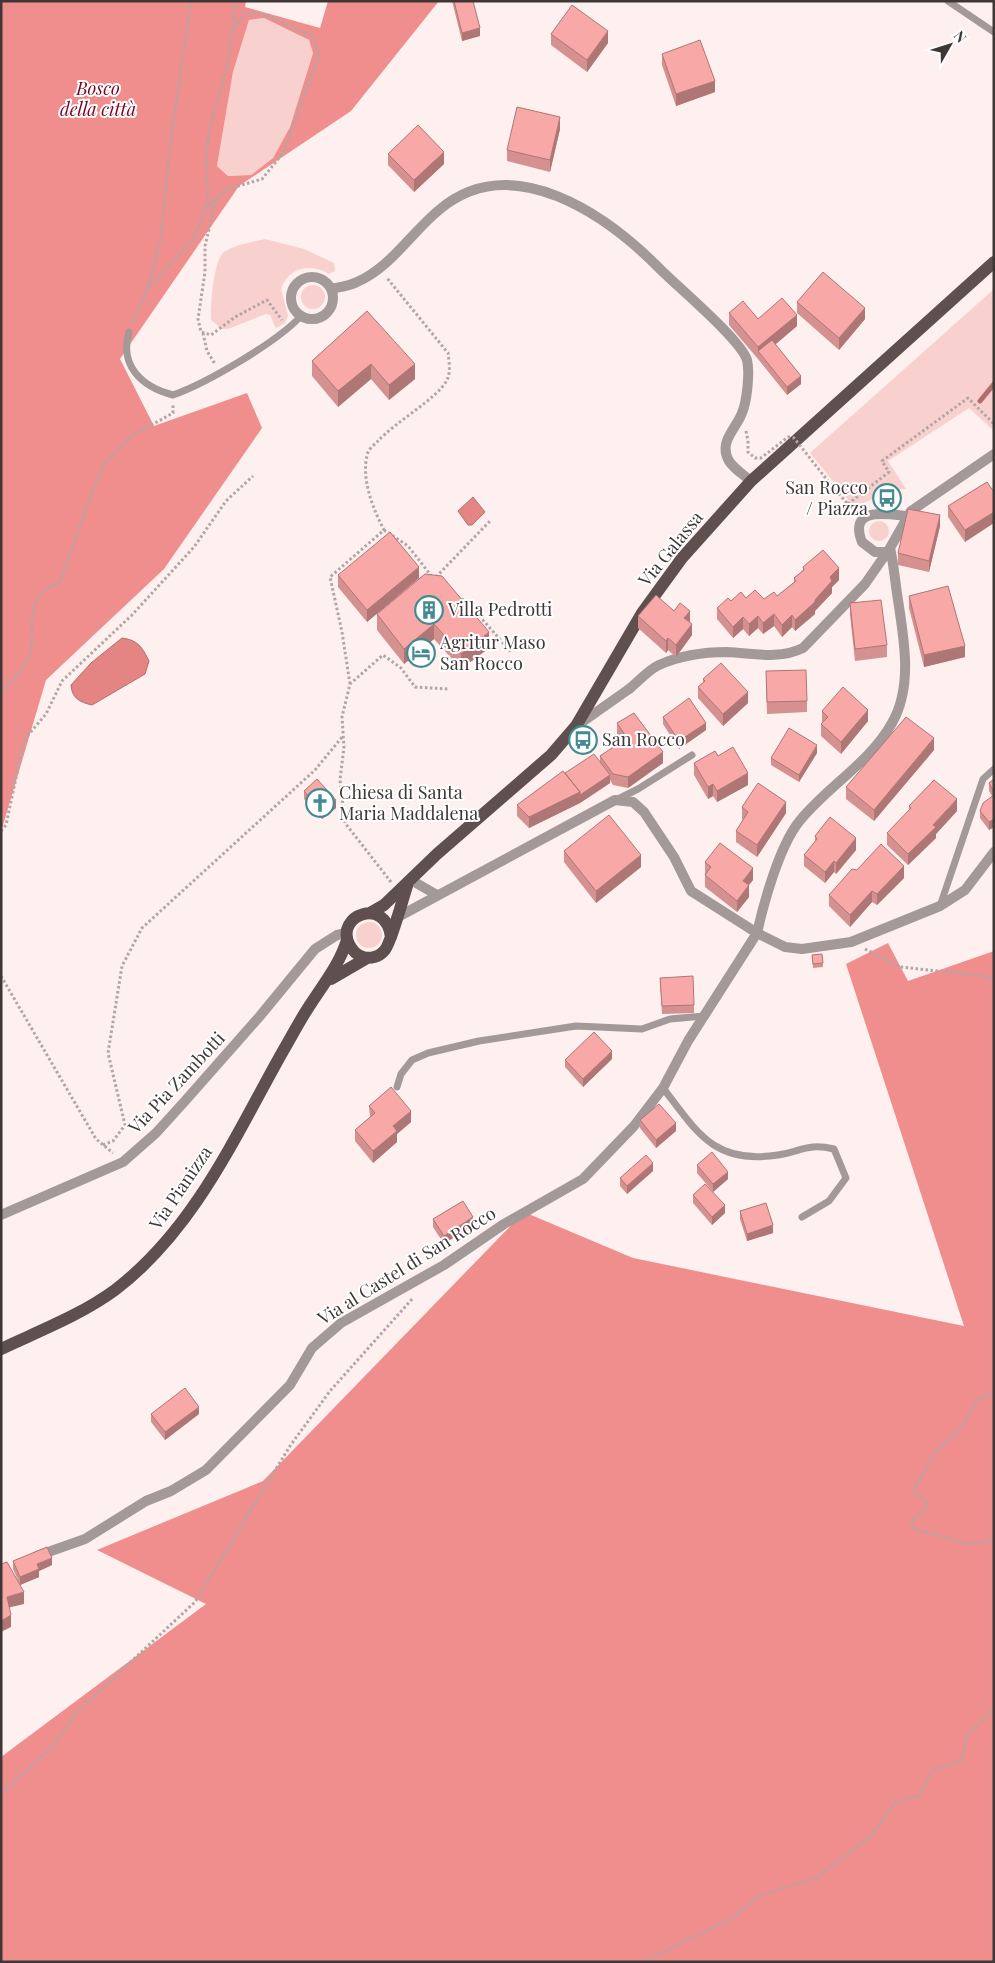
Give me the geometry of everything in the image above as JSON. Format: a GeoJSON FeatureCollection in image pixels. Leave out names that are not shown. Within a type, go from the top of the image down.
{"type":"FeatureCollection","features":[{"type":"Feature","properties":{"kind":"main road","name":"Via Galassa"},"geometry":{"type":"LineString","coordinates":[[370,913],[384,905],[406,886],[437,854],[551,755],[576,726],[642,613],[682,558],[751,481],[994,262]]}},
{"type":"Feature","properties":{"kind":"main road","name":"Via Galassa"},"geometry":{"type":"LineString","coordinates":[[391,937],[406,886]]}},
{"type":"Feature","properties":{"kind":"main road","name":"Via Pianizza"},"geometry":{"type":"LineString","coordinates":[[1,1349],[88,1307],[114,1291],[140,1269],[176,1232],[216,1171],[303,1016],[343,954],[352,921],[357,916],[370,913]]}},
{"type":"Feature","properties":{"kind":"main road"},"geometry":{"type":"LineString","coordinates":[[370,913],[387,922],[391,937]]}},
{"type":"Feature","properties":{"kind":"main road"},"geometry":{"type":"LineString","coordinates":[[347,936],[354,952],[367,958]]}},
{"type":"Feature","properties":{"kind":"main road","name":"Via Pianizza"},"geometry":{"type":"LineString","coordinates":[[326,981],[367,958],[386,950],[391,937]]}},
{"type":"Feature","properties":{"kind":"street"},"geometry":{"type":"LineString","coordinates":[[331,289],[357,282],[378,268],[398,252],[437,211],[451,200],[469,192],[504,185],[529,186],[546,191],[579,206],[620,234],[653,261],[743,350],[748,373],[743,411],[726,441],[726,452],[730,462],[751,481]]}},
{"type":"Feature","properties":{"kind":"street"},"geometry":{"type":"LineString","coordinates":[[310,277],[324,280],[331,289],[334,300],[328,313],[315,319],[300,316],[292,304],[291,297],[297,284],[310,277]]}},
{"type":"Feature","properties":{"kind":"street"},"geometry":{"type":"LineString","coordinates":[[576,726],[658,666],[687,657],[725,652],[777,656],[791,654],[803,648],[865,584],[888,550],[907,516],[916,505],[994,454]]}},
{"type":"Feature","properties":{"kind":"street"},"geometry":{"type":"LineString","coordinates":[[888,550],[875,552],[862,542],[859,531],[862,522],[866,517],[878,512],[907,516]]}},
{"type":"Feature","properties":{"kind":"street","name":"Via al Castel di San Rocco"},"geometry":{"type":"LineString","coordinates":[[29,1559],[85,1539],[146,1501],[172,1491],[206,1470],[290,1385],[312,1348],[340,1323],[444,1265],[504,1224],[584,1179],[628,1133],[663,1088],[704,1016],[757,933],[761,914],[788,839],[799,822],[849,774],[884,734],[897,711],[903,690],[906,649],[895,568],[888,550]]}},
{"type":"Feature","properties":{"kind":"street"},"geometry":{"type":"LineString","coordinates":[[396,918],[615,800],[632,802],[644,812],[674,857],[691,891],[757,933],[785,947],[802,949],[851,942],[940,906],[965,890],[994,852]]}},
{"type":"Feature","properties":{"kind":"street"},"geometry":{"type":"LineString","coordinates":[[406,886],[437,895]]}},
{"type":"Feature","properties":{"kind":"street","name":"Via Pia Zambotti"},"geometry":{"type":"LineString","coordinates":[[1,1216],[123,1162],[156,1133],[185,1102],[315,949],[337,936],[347,936]]}},
{"type":"Feature","properties":{"kind":"lane"},"geometry":{"type":"LineString","coordinates":[[948,1],[994,32]]}},
{"type":"Feature","properties":{"kind":"lane"},"geometry":{"type":"LineString","coordinates":[[129,332],[125,346],[128,362],[140,380],[157,391],[173,396],[223,370],[289,328],[300,316]]}},
{"type":"Feature","properties":{"kind":"lane"},"geometry":{"type":"LineString","coordinates":[[615,800],[638,790],[692,755]]}},
{"type":"Feature","properties":{"kind":"lane"},"geometry":{"type":"LineString","coordinates":[[940,906],[982,779],[994,769]]}},
{"type":"Feature","properties":{"kind":"lane"},"geometry":{"type":"LineString","coordinates":[[397,1087],[401,1074],[412,1060],[428,1053],[478,1041],[576,1026],[642,1029],[670,1019],[704,1016]]}},
{"type":"Feature","properties":{"kind":"lane"},"geometry":{"type":"LineString","coordinates":[[663,1088],[692,1127],[708,1143],[742,1157],[778,1155],[816,1145],[834,1149],[846,1178],[830,1200],[802,1217]]}},
{"type":"Feature","properties":{"kind":"path"},"geometry":{"type":"LineString","coordinates":[[129,332],[148,288],[161,238],[169,153],[192,1]]}},
{"type":"Feature","properties":{"kind":"path"},"geometry":{"type":"LineString","coordinates":[[148,288],[193,240],[208,202],[206,152],[211,124],[227,66],[235,1]]}},
{"type":"Feature","properties":{"kind":"path"},"geometry":{"type":"LineString","coordinates":[[205,209],[225,190],[262,179],[283,153],[318,55],[313,37],[268,16],[253,12],[243,17],[233,28]]}},
{"type":"Feature","properties":{"kind":"path"},"geometry":{"type":"LineString","coordinates":[[216,199],[206,238],[205,272],[199,300],[198,318],[212,361],[223,370]]}},
{"type":"Feature","properties":{"kind":"path"},"geometry":{"type":"LineString","coordinates":[[378,268],[448,353],[450,368],[448,379],[438,390],[384,434],[368,452],[366,475],[374,511],[384,530],[408,546],[437,584]]}},
{"type":"Feature","properties":{"kind":"path"},"geometry":{"type":"LineString","coordinates":[[203,333],[211,335],[235,317],[267,300],[289,328]]}},
{"type":"Feature","properties":{"kind":"path"},"geometry":{"type":"LineString","coordinates":[[1,692],[26,662],[31,648],[30,629],[40,594],[48,588],[57,586],[62,580],[86,508],[104,464],[130,437],[173,413],[173,396]]}},
{"type":"Feature","properties":{"kind":"path"},"geometry":{"type":"LineString","coordinates":[[848,504],[888,472],[882,461],[968,398],[994,424]]}},
{"type":"Feature","properties":{"kind":"path"},"geometry":{"type":"LineString","coordinates":[[748,440],[748,452],[755,458],[760,458],[788,437],[794,438],[853,510]]}},
{"type":"Feature","properties":{"kind":"path"},"geometry":{"type":"LineString","coordinates":[[1,831],[6,825],[24,740],[46,714],[62,681],[132,614],[194,547],[226,501],[253,476]]}},
{"type":"Feature","properties":{"kind":"path"},"geometry":{"type":"LineString","coordinates":[[434,580],[490,521]]}},
{"type":"Feature","properties":{"kind":"path"},"geometry":{"type":"LineString","coordinates":[[384,530],[330,577],[342,632],[350,684],[342,717],[344,736],[340,780],[345,823],[406,886]]}},
{"type":"Feature","properties":{"kind":"path"},"geometry":{"type":"LineString","coordinates":[[453,593],[468,603],[511,652]]}},
{"type":"Feature","properties":{"kind":"path"},"geometry":{"type":"LineString","coordinates":[[350,684],[383,655],[401,668],[415,687],[448,689]]}},
{"type":"Feature","properties":{"kind":"path"},"geometry":{"type":"LineString","coordinates":[[103,1145],[113,1141],[125,1125],[108,1053],[122,966],[142,928],[315,770],[344,736]]}},
{"type":"Feature","properties":{"kind":"path"},"geometry":{"type":"LineString","coordinates":[[851,942],[900,967],[977,975],[994,980]]}},
{"type":"Feature","properties":{"kind":"path"},"geometry":{"type":"LineString","coordinates":[[1,976],[96,1139],[123,1162]]}},
{"type":"Feature","properties":{"kind":"path"},"geometry":{"type":"LineString","coordinates":[[1,1794],[50,1748],[77,1712],[196,1602],[290,1446],[330,1390],[417,1294]]}},
{"type":"Feature","properties":{"kind":"path"},"geometry":{"type":"LineString","coordinates":[[994,1392],[977,1400],[963,1426],[935,1452],[913,1491],[927,1502],[925,1510],[912,1520],[913,1528],[967,1544],[994,1540]]}},
{"type":"Feature","properties":{"kind":"path"},"geometry":{"type":"LineString","coordinates":[[642,1962],[732,1919],[758,1896],[816,1878],[872,1835],[895,1802],[919,1796],[932,1771],[962,1760],[967,1735],[994,1709]]}},
{"type":"Feature","properties":{"kind":"shaded area"},"geometry":{"type":"Polygon","coordinates":[[[264,18],[309,40],[313,53],[290,127],[273,158],[251,175],[228,176],[217,166],[233,72],[249,20],[264,18]]]}},
{"type":"Feature","properties":{"kind":"shaded area"},"geometry":{"type":"Polygon","coordinates":[[[265,239],[304,249],[334,263],[335,271],[329,274],[308,268],[301,269],[289,276],[281,289],[288,316],[285,323],[276,328],[270,315],[266,314],[228,329],[222,329],[211,320],[213,283],[221,256],[233,247],[265,239]]]}},
{"type":"Feature","properties":{"kind":"shaded area"},"geometry":{"type":"Polygon","coordinates":[[[313,285],[321,289],[325,297],[321,305],[313,309],[305,305],[301,297],[305,289],[313,285]]]}},
{"type":"Feature","properties":{"kind":"shaded area"},"geometry":{"type":"Polygon","coordinates":[[[994,289],[994,431],[969,408],[888,461],[906,489],[893,490],[854,507],[810,453],[994,289]]]}},
{"type":"Feature","properties":{"kind":"shaded area"},"geometry":{"type":"Polygon","coordinates":[[[473,497],[485,512],[472,525],[468,525],[458,511],[473,497]]]}},
{"type":"Feature","properties":{"kind":"shaded area"},"geometry":{"type":"Polygon","coordinates":[[[879,521],[886,524],[889,531],[886,538],[879,541],[872,538],[869,531],[872,524],[879,521]]]}},
{"type":"Feature","properties":{"kind":"shaded area"},"geometry":{"type":"Polygon","coordinates":[[[122,638],[136,642],[144,652],[149,661],[145,674],[92,705],[77,699],[71,685],[91,663],[122,638]]]}},
{"type":"Feature","properties":{"kind":"shaded area"},"geometry":{"type":"Polygon","coordinates":[[[369,922],[378,926],[382,935],[378,944],[369,948],[360,944],[356,935],[360,926],[369,922]]]}},
{"type":"Feature","properties":{"kind":"green space","name":"Bosco della città"},"geometry":{"type":"Polygon","coordinates":[[[1,1],[246,1],[245,7],[320,28],[328,1],[439,1],[351,111],[239,186],[120,359],[154,426],[247,393],[262,428],[164,569],[46,680],[1,832],[1,1]],[[264,18],[249,20],[233,72],[217,166],[228,176],[251,175],[273,158],[290,127],[313,53],[309,40],[264,18]]]}},
{"type":"Feature","properties":{"kind":"green space"},"geometry":{"type":"Polygon","coordinates":[[[888,943],[908,981],[994,951],[994,1962],[1,1962],[1,1757],[206,1604],[97,1550],[263,1481],[524,1212],[633,1258],[964,1326],[846,964],[888,943]]]}},
{"type":"Feature","properties":{"kind":"building"},"geometry":{"type":"Polygon","coordinates":[[[454,1],[473,1],[480,28],[462,33],[454,1]]]}},
{"type":"Feature","properties":{"kind":"building"},"geometry":{"type":"Polygon","coordinates":[[[572,5],[608,31],[587,60],[551,34],[572,5]]]}},
{"type":"Feature","properties":{"kind":"building"},"geometry":{"type":"Polygon","coordinates":[[[700,40],[715,81],[676,94],[662,54],[700,40]]]}},
{"type":"Feature","properties":{"kind":"building"},"geometry":{"type":"Polygon","coordinates":[[[517,107],[560,117],[550,160],[507,150],[517,107]]]}},
{"type":"Feature","properties":{"kind":"building"},"geometry":{"type":"Polygon","coordinates":[[[418,125],[444,152],[414,180],[388,154],[418,125]]]}},
{"type":"Feature","properties":{"kind":"building"},"geometry":{"type":"Polygon","coordinates":[[[823,272],[865,308],[839,338],[797,302],[823,272]]]}},
{"type":"Feature","properties":{"kind":"building"},"geometry":{"type":"Polygon","coordinates":[[[782,298],[797,315],[758,347],[729,313],[743,301],[758,319],[782,298]]]}},
{"type":"Feature","properties":{"kind":"building"},"geometry":{"type":"Polygon","coordinates":[[[367,311],[415,364],[389,385],[371,364],[338,391],[312,361],[367,311]]]}},
{"type":"Feature","properties":{"kind":"building"},"geometry":{"type":"Polygon","coordinates":[[[772,340],[801,376],[787,387],[758,351],[772,340]]]}},
{"type":"Feature","properties":{"kind":"building"},"geometry":{"type":"Polygon","coordinates":[[[987,482],[994,492],[994,512],[965,530],[948,506],[987,482]]]}},
{"type":"Feature","properties":{"kind":"building"},"geometry":{"type":"Polygon","coordinates":[[[908,509],[940,515],[929,561],[898,553],[908,509]]]}},
{"type":"Feature","properties":{"kind":"building"},"geometry":{"type":"Polygon","coordinates":[[[390,532],[419,567],[367,610],[338,575],[390,532]]]}},
{"type":"Feature","properties":{"kind":"building"},"geometry":{"type":"Polygon","coordinates":[[[823,550],[839,568],[830,577],[832,581],[815,602],[795,620],[792,615],[782,625],[774,614],[763,623],[758,616],[749,624],[743,617],[733,627],[717,608],[728,598],[731,601],[741,592],[746,598],[755,590],[764,599],[774,592],[777,596],[796,581],[794,578],[804,570],[803,567],[823,550]]]}},
{"type":"Feature","properties":{"kind":"building","name":"Villa Pedrotti"},"geometry":{"type":"Polygon","coordinates":[[[425,574],[442,576],[489,632],[461,654],[434,624],[404,649],[377,614],[425,574]]]}},
{"type":"Feature","properties":{"kind":"building"},"geometry":{"type":"Polygon","coordinates":[[[948,586],[965,646],[924,655],[909,596],[948,586]]]}},
{"type":"Feature","properties":{"kind":"building"},"geometry":{"type":"Polygon","coordinates":[[[656,595],[674,611],[680,603],[690,611],[684,618],[692,624],[676,645],[668,638],[666,641],[638,616],[656,595]]]}},
{"type":"Feature","properties":{"kind":"building"},"geometry":{"type":"Polygon","coordinates":[[[881,600],[887,645],[855,649],[850,603],[881,600]]]}},
{"type":"Feature","properties":{"kind":"building"},"geometry":{"type":"Polygon","coordinates":[[[721,663],[748,692],[723,714],[698,687],[705,681],[703,679],[721,663]]]}},
{"type":"Feature","properties":{"kind":"building"},"geometry":{"type":"Polygon","coordinates":[[[806,670],[807,701],[767,702],[766,671],[806,670]]]}},
{"type":"Feature","properties":{"kind":"building"},"geometry":{"type":"Polygon","coordinates":[[[843,687],[868,710],[841,742],[821,724],[828,717],[822,711],[843,687]]]}},
{"type":"Feature","properties":{"kind":"building"},"geometry":{"type":"Polygon","coordinates":[[[689,698],[706,723],[679,741],[663,717],[689,698]]]}},
{"type":"Feature","properties":{"kind":"building"},"geometry":{"type":"Polygon","coordinates":[[[634,713],[663,752],[628,777],[613,774],[600,756],[627,738],[617,723],[634,713]]]}},
{"type":"Feature","properties":{"kind":"building"},"geometry":{"type":"Polygon","coordinates":[[[906,717],[934,738],[874,810],[846,787],[906,717]]]}},
{"type":"Feature","properties":{"kind":"building"},"geometry":{"type":"Polygon","coordinates":[[[789,728],[817,745],[799,775],[771,758],[789,728]]]}},
{"type":"Feature","properties":{"kind":"building"},"geometry":{"type":"Polygon","coordinates":[[[733,747],[748,773],[717,791],[713,784],[708,787],[694,763],[715,751],[718,756],[733,747]]]}},
{"type":"Feature","properties":{"kind":"building"},"geometry":{"type":"Polygon","coordinates":[[[594,754],[610,775],[580,795],[580,792],[565,773],[594,754]]]}},
{"type":"Feature","properties":{"kind":"building"},"geometry":{"type":"Polygon","coordinates":[[[563,771],[580,792],[529,817],[517,805],[563,771]]]}},
{"type":"Feature","properties":{"kind":"building"},"geometry":{"type":"Polygon","coordinates":[[[317,779],[336,800],[322,812],[304,791],[317,779]]]}},
{"type":"Feature","properties":{"kind":"building"},"geometry":{"type":"Polygon","coordinates":[[[994,779],[994,792],[989,783],[994,779]]]}},
{"type":"Feature","properties":{"kind":"building"},"geometry":{"type":"Polygon","coordinates":[[[934,780],[957,799],[933,825],[936,827],[908,854],[887,833],[934,780]]]}},
{"type":"Feature","properties":{"kind":"building"},"geometry":{"type":"Polygon","coordinates":[[[758,783],[786,802],[757,845],[736,831],[748,812],[742,807],[758,783]]]}},
{"type":"Feature","properties":{"kind":"building"},"geometry":{"type":"Polygon","coordinates":[[[994,795],[994,819],[989,822],[980,811],[983,803],[994,795]]]}},
{"type":"Feature","properties":{"kind":"building"},"geometry":{"type":"Polygon","coordinates":[[[609,815],[641,855],[596,891],[564,851],[609,815]]]}},
{"type":"Feature","properties":{"kind":"building"},"geometry":{"type":"Polygon","coordinates":[[[830,817],[856,838],[836,863],[834,861],[825,872],[804,855],[817,839],[815,836],[830,817]]]}},
{"type":"Feature","properties":{"kind":"building"},"geometry":{"type":"Polygon","coordinates":[[[720,843],[753,868],[743,881],[749,885],[737,901],[705,875],[711,867],[705,862],[720,843]]]}},
{"type":"Feature","properties":{"kind":"building"},"geometry":{"type":"Polygon","coordinates":[[[881,844],[904,866],[877,894],[872,891],[850,915],[829,895],[852,869],[857,870],[881,844]]]}},
{"type":"Feature","properties":{"kind":"building"},"geometry":{"type":"Polygon","coordinates":[[[822,954],[823,963],[813,964],[812,955],[822,954]]]}},
{"type":"Feature","properties":{"kind":"building"},"geometry":{"type":"Polygon","coordinates":[[[693,976],[694,1005],[662,1006],[660,978],[693,976]]]}},
{"type":"Feature","properties":{"kind":"building"},"geometry":{"type":"Polygon","coordinates":[[[594,1032],[612,1051],[583,1079],[565,1060],[594,1032]]]}},
{"type":"Feature","properties":{"kind":"building"},"geometry":{"type":"Polygon","coordinates":[[[391,1087],[411,1111],[393,1126],[397,1131],[373,1151],[355,1130],[375,1113],[369,1106],[391,1087]]]}},
{"type":"Feature","properties":{"kind":"building"},"geometry":{"type":"Polygon","coordinates":[[[659,1104],[676,1123],[656,1140],[640,1120],[659,1104]]]}},
{"type":"Feature","properties":{"kind":"building"},"geometry":{"type":"Polygon","coordinates":[[[712,1152],[728,1172],[713,1184],[697,1165],[712,1152]]]}},
{"type":"Feature","properties":{"kind":"building"},"geometry":{"type":"Polygon","coordinates":[[[646,1155],[653,1163],[627,1186],[620,1178],[646,1155]]]}},
{"type":"Feature","properties":{"kind":"building"},"geometry":{"type":"Polygon","coordinates":[[[705,1184],[725,1205],[712,1217],[693,1195],[705,1184]]]}},
{"type":"Feature","properties":{"kind":"building"},"geometry":{"type":"Polygon","coordinates":[[[463,1201],[473,1217],[444,1236],[433,1219],[463,1201]]]}},
{"type":"Feature","properties":{"kind":"building"},"geometry":{"type":"Polygon","coordinates":[[[766,1203],[773,1225],[747,1234],[740,1211],[766,1203]]]}},
{"type":"Feature","properties":{"kind":"building"},"geometry":{"type":"Polygon","coordinates":[[[185,1388],[199,1407],[165,1432],[151,1414],[185,1388]]]}},
{"type":"Feature","properties":{"kind":"building"},"geometry":{"type":"Polygon","coordinates":[[[47,1547],[52,1558],[37,1564],[39,1569],[20,1577],[13,1561],[47,1547]]]}},
{"type":"Feature","properties":{"kind":"building"},"geometry":{"type":"Polygon","coordinates":[[[7,1562],[24,1592],[7,1597],[11,1615],[1,1621],[1,1564],[7,1562]]]}},
{"type":"Feature","properties":{"kind":"waterway"},"geometry":{"type":"LineString","coordinates":[[980,401],[994,384]]}},
{"type":"Feature","properties":{"kind":"place","name":"San Rocco / Piazza"},"geometry":{"type":"Point","coordinates":[887,498]}},
{"type":"Feature","properties":{"kind":"place","name":"Villa Pedrotti"},"geometry":{"type":"Point","coordinates":[429,610]}},
{"type":"Feature","properties":{"kind":"place","name":"Agritur Maso San Rocco"},"geometry":{"type":"Point","coordinates":[421,653]}},
{"type":"Feature","properties":{"kind":"place","name":"San Rocco"},"geometry":{"type":"Point","coordinates":[583,740]}},
{"type":"Feature","properties":{"kind":"place","name":"Chiesa di Santa Maria Maddalena"},"geometry":{"type":"Point","coordinates":[320,803]}}]}
